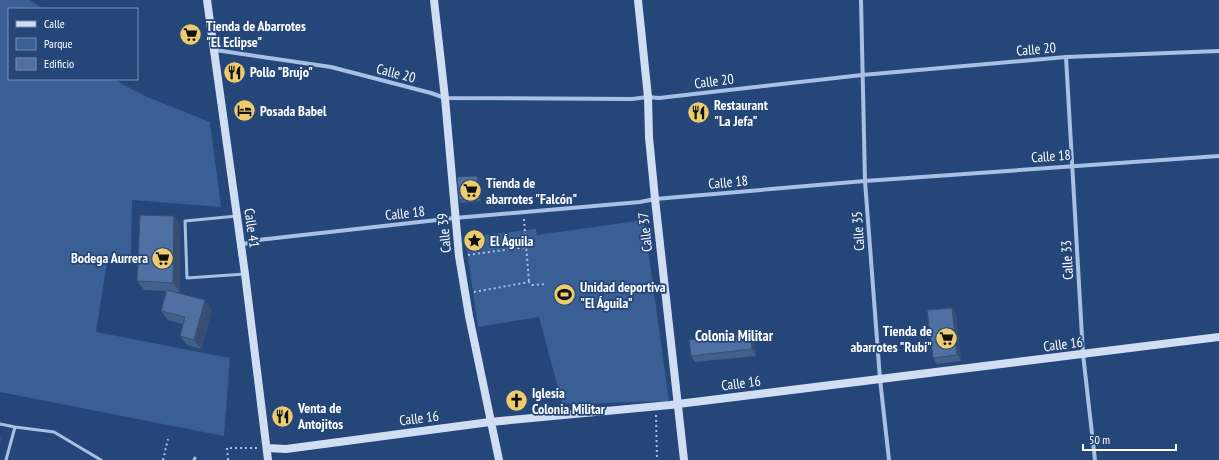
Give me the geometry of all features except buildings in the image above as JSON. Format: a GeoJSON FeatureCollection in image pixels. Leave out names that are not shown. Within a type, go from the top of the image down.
{"type":"FeatureCollection","features":[{"type":"Feature","properties":{"kind":"main road","name":"Calle 41"},"geometry":{"type":"LineString","coordinates":[[207,0],[245,274],[268,460]]}},
{"type":"Feature","properties":{"kind":"main road","name":"Calle 39"},"geometry":{"type":"LineString","coordinates":[[434,0],[445,98],[459,256],[490,422],[499,460]]}},
{"type":"Feature","properties":{"kind":"main road","name":"Calle 37"},"geometry":{"type":"LineString","coordinates":[[638,0],[648,97],[649,137],[655,199],[684,460]]}},
{"type":"Feature","properties":{"kind":"main road","name":"Calle 16"},"geometry":{"type":"LineString","coordinates":[[267,448],[286,449],[490,422],[656,407],[1219,337]]}},
{"type":"Feature","properties":{"kind":"street","name":"Calle 35"},"geometry":{"type":"LineString","coordinates":[[861,0],[866,181],[880,379],[889,460]]}},
{"type":"Feature","properties":{"kind":"street","name":"Calle 20"},"geometry":{"type":"LineString","coordinates":[[215,50],[331,67],[445,98],[632,99],[648,97],[659,98],[862,75],[1066,57],[1219,51]]}},
{"type":"Feature","properties":{"kind":"street","name":"Calle 33"},"geometry":{"type":"LineString","coordinates":[[1066,57],[1083,354],[1095,460]]}},
{"type":"Feature","properties":{"kind":"street","name":"Calle 18"},"geometry":{"type":"LineString","coordinates":[[241,245],[258,240],[455,218],[640,202],[655,199],[866,181],[1219,156]]}},
{"type":"Feature","properties":{"kind":"lane"},"geometry":{"type":"LineString","coordinates":[[237,216],[185,221],[187,278],[245,274]]}},
{"type":"Feature","properties":{"kind":"lane"},"geometry":{"type":"LineString","coordinates":[[0,424],[54,432],[101,460]]}},
{"type":"Feature","properties":{"kind":"lane"},"geometry":{"type":"LineString","coordinates":[[6,460],[15,427]]}},
{"type":"Feature","properties":{"kind":"path"},"geometry":{"type":"LineString","coordinates":[[523,212],[529,282]]}},
{"type":"Feature","properties":{"kind":"path"},"geometry":{"type":"LineString","coordinates":[[459,256],[526,247]]}},
{"type":"Feature","properties":{"kind":"path"},"geometry":{"type":"LineString","coordinates":[[465,294],[529,282],[532,285],[547,284]]}},
{"type":"Feature","properties":{"kind":"path"},"geometry":{"type":"LineString","coordinates":[[656,407],[657,460]]}},
{"type":"Feature","properties":{"kind":"path"},"geometry":{"type":"LineString","coordinates":[[163,460],[168,439]]}},
{"type":"Feature","properties":{"kind":"path"},"geometry":{"type":"LineString","coordinates":[[228,460],[227,448],[267,448]]}},
{"type":"Feature","properties":{"kind":"green space"},"geometry":{"type":"Polygon","coordinates":[[[0,0],[30,0],[42,8],[8,8],[8,80],[115,80],[145,96],[210,122],[221,207],[132,200],[131,261],[107,262],[96,332],[230,358],[224,436],[0,392],[0,0]]]}},
{"type":"Feature","properties":{"kind":"green space","name":"Unidad deportiva \"El Águila\""},"geometry":{"type":"Polygon","coordinates":[[[644,220],[669,401],[575,404],[562,403],[539,317],[478,327],[465,237],[536,229],[537,235],[644,220]]]}},
{"type":"Feature","properties":{"kind":"place","name":"Tienda de Abarrotes \"El Eclipse\""},"geometry":{"type":"Point","coordinates":[191,34]}},
{"type":"Feature","properties":{"kind":"place","name":"Pollo \"Brujo\""},"geometry":{"type":"Point","coordinates":[234,72]}},
{"type":"Feature","properties":{"kind":"place","name":"Posada Babel"},"geometry":{"type":"Point","coordinates":[244,111]}},
{"type":"Feature","properties":{"kind":"place","name":"Restaurant \"La Jefa\""},"geometry":{"type":"Point","coordinates":[699,113]}},
{"type":"Feature","properties":{"kind":"place","name":"Tienda de abarrotes \"Falcón\""},"geometry":{"type":"Point","coordinates":[470,191]}},
{"type":"Feature","properties":{"kind":"place","name":"El Águila"},"geometry":{"type":"Point","coordinates":[475,241]}},
{"type":"Feature","properties":{"kind":"place","name":"Bodega Aurrera"},"geometry":{"type":"Point","coordinates":[163,258]}},
{"type":"Feature","properties":{"kind":"place","name":"Unidad deportiva \"El Águila\""},"geometry":{"type":"Point","coordinates":[564,295]}},
{"type":"Feature","properties":{"kind":"place","name":"Tienda de abarrotes \"Rubí\""},"geometry":{"type":"Point","coordinates":[947,339]}},
{"type":"Feature","properties":{"kind":"place","name":"Iglesia Colonia Militar"},"geometry":{"type":"Point","coordinates":[516,401]}},
{"type":"Feature","properties":{"kind":"place","name":"Venta de Antojitos"},"geometry":{"type":"Point","coordinates":[283,416]}},
{"type":"Feature","properties":{"kind":"district","name":"Colonia Militar"},"geometry":{"type":"Point","coordinates":[734,336]}}]}
